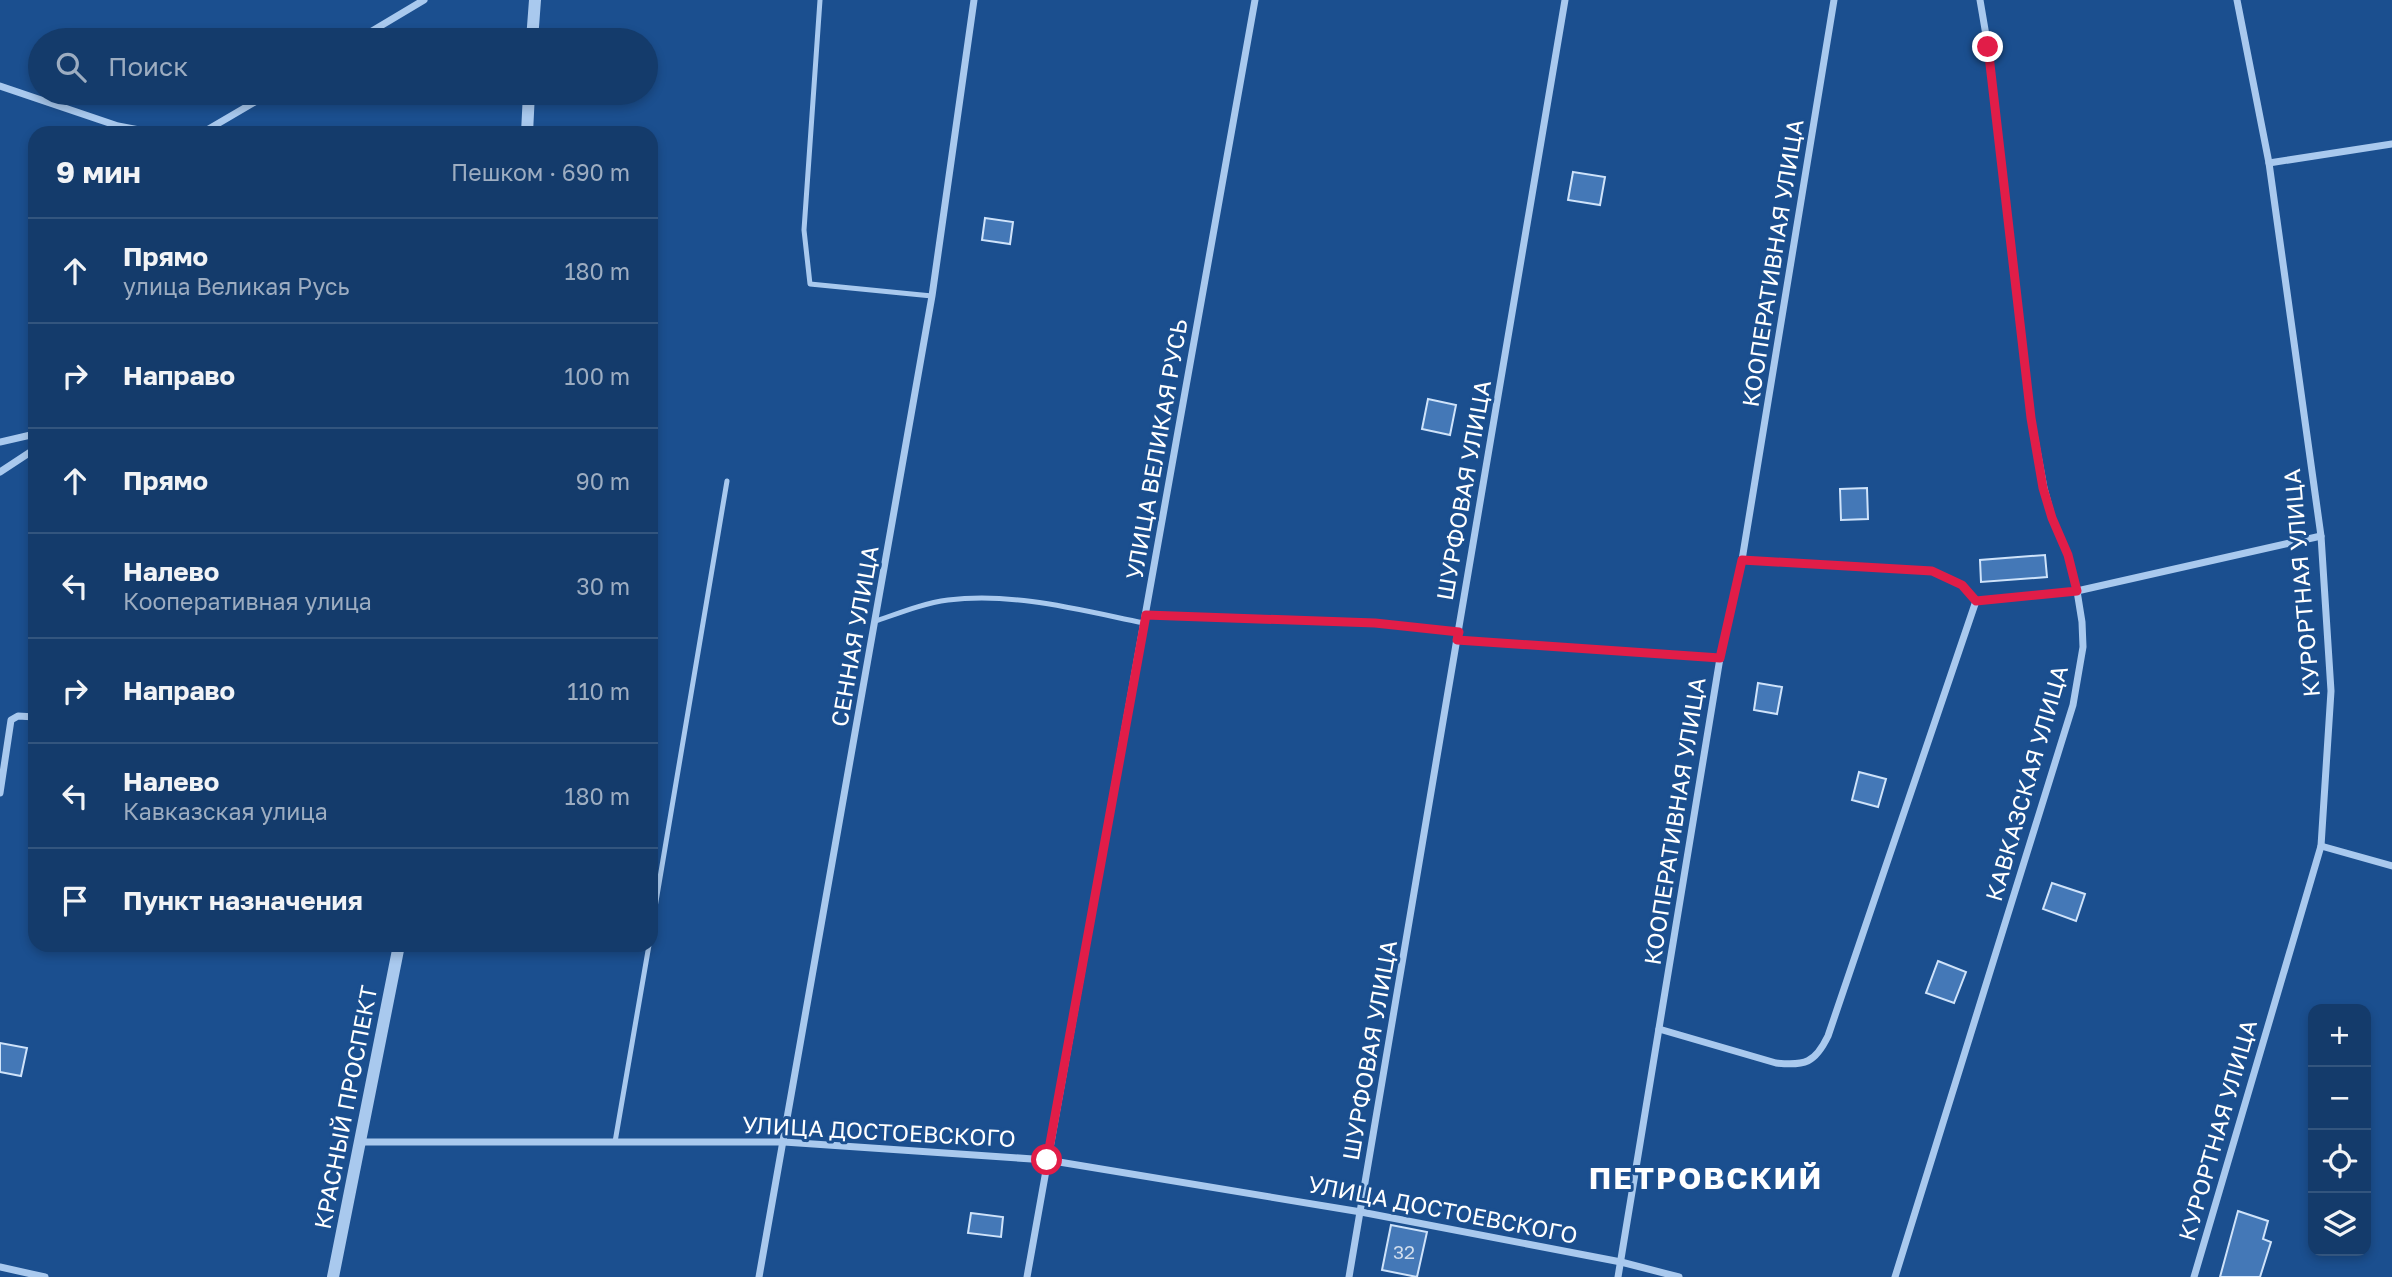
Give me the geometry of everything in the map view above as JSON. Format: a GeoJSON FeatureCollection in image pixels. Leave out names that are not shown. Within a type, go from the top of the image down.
{"type":"FeatureCollection","features":[{"type":"Feature","properties":{"kind":"street"},"geometry":{"type":"LineString","coordinates":[[377,28],[424,0]]}},
{"type":"Feature","properties":{"kind":"street"},"geometry":{"type":"LineString","coordinates":[[533,28],[534,0]]}},
{"type":"Feature","properties":{"kind":"street","name":"СЕННАЯ УЛИЦА"},"geometry":{"type":"LineString","coordinates":[[759,1277],[932,296],[974,0]]}},
{"type":"Feature","properties":{"kind":"street","name":"УЛИЦА ВЕЛИКАЯ РУСЬ"},"geometry":{"type":"LineString","coordinates":[[1027,1277],[1255,0]]}},
{"type":"Feature","properties":{"kind":"street","name":"ШУРФОВАЯ УЛИЦА"},"geometry":{"type":"LineString","coordinates":[[1349,1277],[1565,0]]}},
{"type":"Feature","properties":{"kind":"street","name":"КООПЕРАТИВНАЯ УЛИЦА"},"geometry":{"type":"LineString","coordinates":[[1618,1277],[1720,658],[1742,560],[1835,0]]}},
{"type":"Feature","properties":{"kind":"street","name":"КАВКАЗСКАЯ УЛИЦА"},"geometry":{"type":"LineString","coordinates":[[1895,1277],[2073,705],[2083,647],[2077,591],[2068,555],[2043,488],[2031,418],[1980,0]]}},
{"type":"Feature","properties":{"kind":"street","name":"КУРОРТНАЯ УЛИЦА"},"geometry":{"type":"LineString","coordinates":[[2194,1277],[2321,845],[2331,691],[2321,536],[2269,163],[2237,0]]}},
{"type":"Feature","properties":{"kind":"street"},"geometry":{"type":"LineString","coordinates":[[0,86],[28,95]]}},
{"type":"Feature","properties":{"kind":"street"},"geometry":{"type":"LineString","coordinates":[[56,105],[118,126]]}},
{"type":"Feature","properties":{"kind":"street"},"geometry":{"type":"LineString","coordinates":[[212,126],[250,105]]}},
{"type":"Feature","properties":{"kind":"street"},"geometry":{"type":"LineString","coordinates":[[527,126],[528,105]]}},
{"type":"Feature","properties":{"kind":"street"},"geometry":{"type":"LineString","coordinates":[[2269,163],[2392,144]]}},
{"type":"Feature","properties":{"kind":"street"},"geometry":{"type":"LineString","coordinates":[[0,442],[28,436]]}},
{"type":"Feature","properties":{"kind":"street"},"geometry":{"type":"LineString","coordinates":[[0,471],[28,453]]}},
{"type":"Feature","properties":{"kind":"street"},"geometry":{"type":"LineString","coordinates":[[1976,601],[2077,591],[2321,536]]}},
{"type":"Feature","properties":{"kind":"street"},"geometry":{"type":"LineString","coordinates":[[1742,560],[1932,571],[1962,585],[1976,601]]}},
{"type":"Feature","properties":{"kind":"street"},"geometry":{"type":"LineString","coordinates":[[1659,1029],[1776,1063],[1795,1065],[1809,1061],[1820,1053],[1976,601]]}},
{"type":"Feature","properties":{"kind":"street"},"geometry":{"type":"LineString","coordinates":[[1458,636],[1720,658]]}},
{"type":"Feature","properties":{"kind":"street"},"geometry":{"type":"LineString","coordinates":[[0,793],[11,720],[18,716],[28,717]]}},
{"type":"Feature","properties":{"kind":"street"},"geometry":{"type":"LineString","coordinates":[[2321,845],[2392,866]]}},
{"type":"Feature","properties":{"kind":"street","name":"КРАСНЫЙ ПРОСПЕКТ"},"geometry":{"type":"LineString","coordinates":[[332,1277],[398,952]]}},
{"type":"Feature","properties":{"kind":"street","name":"УЛИЦА ДОСТОЕВСКОГО"},"geometry":{"type":"LineString","coordinates":[[361,1142],[784,1142],[1047,1160],[1362,1212],[1621,1262],[1679,1277]]}},
{"type":"Feature","properties":{"kind":"street"},"geometry":{"type":"LineString","coordinates":[[0,1267],[45,1277]]}},
{"type":"Feature","properties":{"kind":"lane"},"geometry":{"type":"LineString","coordinates":[[820,0],[804,230],[810,284],[932,296]]}},
{"type":"Feature","properties":{"kind":"lane"},"geometry":{"type":"LineString","coordinates":[[658,890],[727,481]]}},
{"type":"Feature","properties":{"kind":"lane"},"geometry":{"type":"LineString","coordinates":[[876,621],[946,600],[990,597],[1145,619],[1375,623],[1458,636]]}},
{"type":"Feature","properties":{"kind":"lane"},"geometry":{"type":"LineString","coordinates":[[615,1142],[648,952]]}},
{"type":"Feature","properties":{"kind":"building"},"geometry":{"type":"Polygon","coordinates":[[[1573,172],[1605,177],[1600,205],[1568,200],[1573,172]]]}},
{"type":"Feature","properties":{"kind":"building"},"geometry":{"type":"Polygon","coordinates":[[[985,218],[1013,222],[1010,244],[982,240],[985,218]]]}},
{"type":"Feature","properties":{"kind":"building"},"geometry":{"type":"Polygon","coordinates":[[[1428,399],[1456,405],[1450,435],[1422,429],[1428,399]]]}},
{"type":"Feature","properties":{"kind":"building"},"geometry":{"type":"Polygon","coordinates":[[[1867,488],[1868,519],[1841,520],[1840,489],[1867,488]]]}},
{"type":"Feature","properties":{"kind":"building"},"geometry":{"type":"Polygon","coordinates":[[[2045,555],[2047,577],[1981,582],[1980,560],[2045,555]]]}},
{"type":"Feature","properties":{"kind":"building"},"geometry":{"type":"Polygon","coordinates":[[[1758,683],[1782,687],[1777,714],[1754,710],[1758,683]]]}},
{"type":"Feature","properties":{"kind":"building"},"geometry":{"type":"Polygon","coordinates":[[[1859,772],[1886,779],[1878,807],[1852,800],[1859,772]]]}},
{"type":"Feature","properties":{"kind":"building"},"geometry":{"type":"Polygon","coordinates":[[[2052,883],[2085,894],[2076,921],[2043,909],[2052,883]]]}},
{"type":"Feature","properties":{"kind":"building"},"geometry":{"type":"Polygon","coordinates":[[[1938,961],[1966,972],[1954,1003],[1926,993],[1938,961]]]}},
{"type":"Feature","properties":{"kind":"building"},"geometry":{"type":"Polygon","coordinates":[[[0,1043],[27,1048],[21,1076],[0,1072],[0,1043]]]}},
{"type":"Feature","properties":{"kind":"building"},"geometry":{"type":"Polygon","coordinates":[[[2238,1211],[2268,1221],[2263,1239],[2271,1242],[2260,1277],[2220,1277],[2238,1211]]]}},
{"type":"Feature","properties":{"kind":"building"},"geometry":{"type":"Polygon","coordinates":[[[971,1213],[1003,1217],[1001,1237],[968,1233],[971,1213]]]}},
{"type":"Feature","properties":{"kind":"building"},"geometry":{"type":"Polygon","coordinates":[[[1391,1225],[1427,1232],[1417,1277],[1382,1270],[1391,1225]]]}},
{"type":"Feature","properties":{"kind":"district","name":"ПЕТРОВСКИЙ"},"geometry":{"type":"Point","coordinates":[1706,1178]}},
{"type":"Feature","properties":{"kind":"route"},"geometry":{"type":"LineString","coordinates":[[1047,1160],[1146,615],[1375,623],[1459,632],[1457,640],[1720,658],[1742,560],[1932,571],[1962,585],[1976,601],[2077,591],[2068,555],[2043,488],[2031,418],[1988,47]]}}]}
